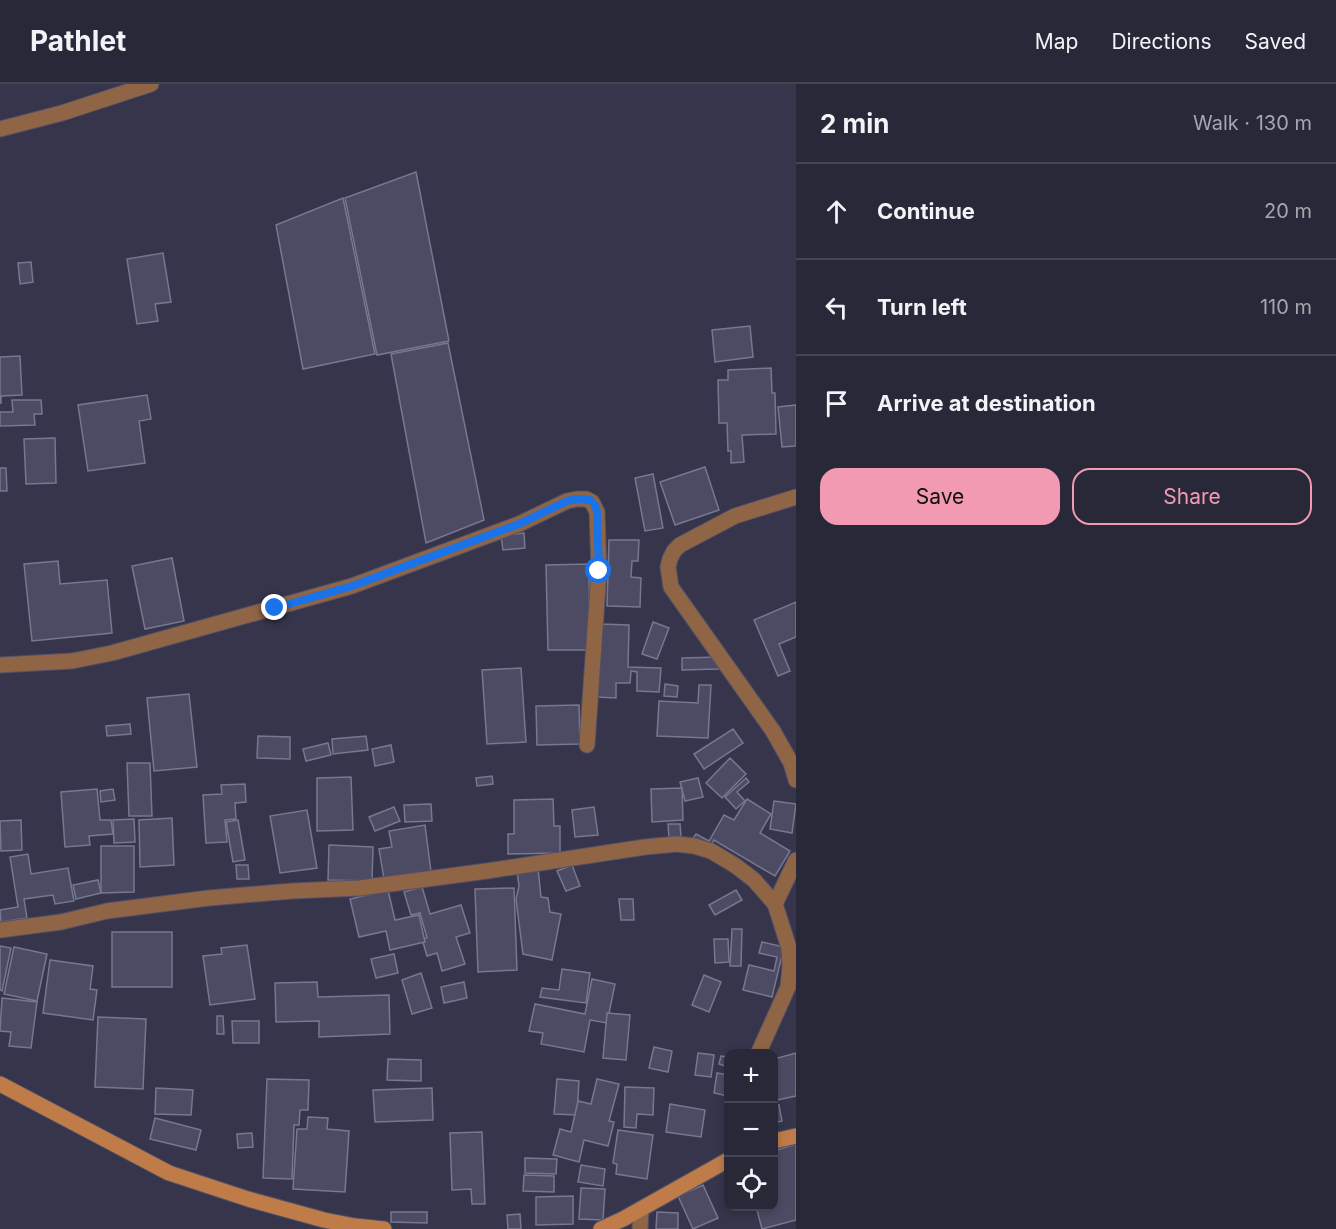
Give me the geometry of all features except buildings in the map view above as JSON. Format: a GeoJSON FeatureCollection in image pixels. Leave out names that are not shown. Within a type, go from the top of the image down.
{"type":"FeatureCollection","features":[{"type":"Feature","properties":{"kind":"main road"},"geometry":{"type":"LineString","coordinates":[[0,1084],[169,1173],[248,1199],[324,1220],[384,1229]]}},
{"type":"Feature","properties":{"kind":"main road"},"geometry":{"type":"LineString","coordinates":[[778,1140],[796,1136]]}},
{"type":"Feature","properties":{"kind":"main road"},"geometry":{"type":"LineString","coordinates":[[601,1229],[724,1163]]}},
{"type":"Feature","properties":{"kind":"street"},"geometry":{"type":"LineString","coordinates":[[0,129],[151,84]]}},
{"type":"Feature","properties":{"kind":"street"},"geometry":{"type":"LineString","coordinates":[[796,497],[735,516],[680,545],[674,551],[668,567],[671,587],[773,731],[791,763],[796,780]]}},
{"type":"Feature","properties":{"kind":"street"},"geometry":{"type":"LineString","coordinates":[[0,665],[72,660],[112,653],[352,586],[519,524],[567,501],[586,499],[592,502],[597,512],[599,571],[587,745]]}},
{"type":"Feature","properties":{"kind":"street"},"geometry":{"type":"LineString","coordinates":[[0,930],[61,922],[107,911],[208,898],[360,888],[602,853],[677,844],[694,846],[711,851],[736,866],[754,880],[775,904],[789,948],[788,987],[760,1049]]}},
{"type":"Feature","properties":{"kind":"street"},"geometry":{"type":"LineString","coordinates":[[775,904],[796,860]]}},
{"type":"Feature","properties":{"kind":"street"},"geometry":{"type":"LineString","coordinates":[[640,1229],[641,1209]]}},
{"type":"Feature","properties":{"kind":"route"},"geometry":{"type":"LineString","coordinates":[[275,608],[352,586],[519,524],[567,501],[577,499],[590,500],[595,505],[599,571]]}}]}
